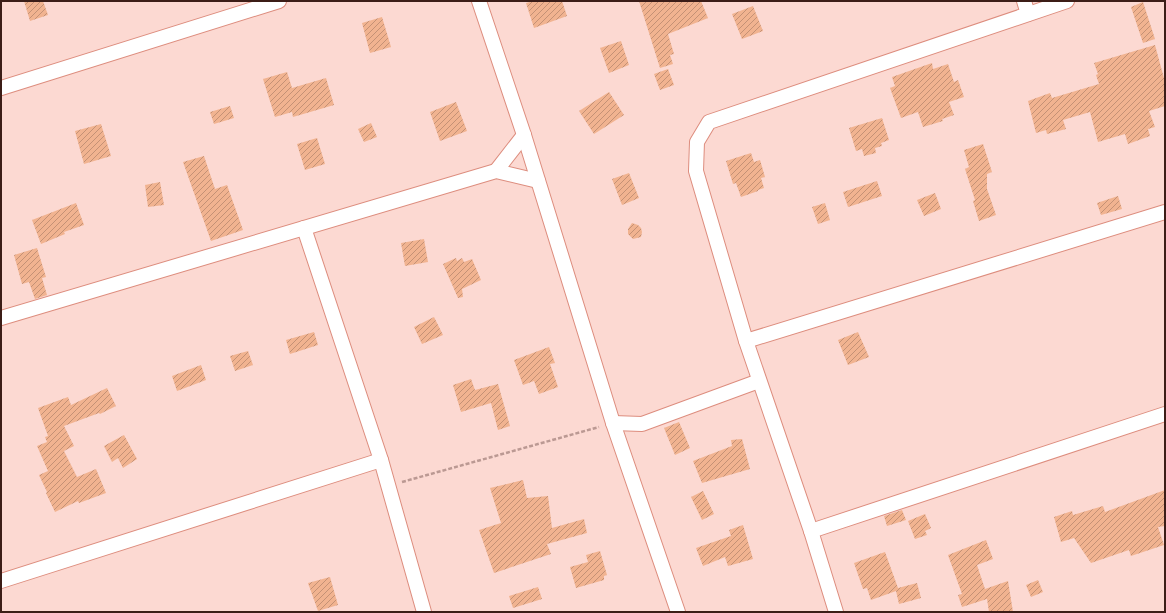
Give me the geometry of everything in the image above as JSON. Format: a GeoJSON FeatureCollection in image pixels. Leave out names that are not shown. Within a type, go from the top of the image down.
{"type":"FeatureCollection","features":[{"type":"Feature","properties":{"kind":"street"},"geometry":{"type":"LineString","coordinates":[[1,88],[279,1]]}},
{"type":"Feature","properties":{"kind":"street"},"geometry":{"type":"LineString","coordinates":[[479,1],[524,135],[613,423],[678,612]]}},
{"type":"Feature","properties":{"kind":"street"},"geometry":{"type":"LineString","coordinates":[[836,612],[811,531],[746,341],[696,171],[697,142],[709,122],[1026,7],[1067,1]]}},
{"type":"Feature","properties":{"kind":"street"},"geometry":{"type":"LineString","coordinates":[[496,170],[524,135]]}},
{"type":"Feature","properties":{"kind":"street"},"geometry":{"type":"LineString","coordinates":[[1,318],[496,170],[538,181]]}},
{"type":"Feature","properties":{"kind":"street"},"geometry":{"type":"LineString","coordinates":[[746,341],[1165,212]]}},
{"type":"Feature","properties":{"kind":"street"},"geometry":{"type":"LineString","coordinates":[[304,228],[381,460],[424,612]]}},
{"type":"Feature","properties":{"kind":"street"},"geometry":{"type":"LineString","coordinates":[[613,423],[642,424],[759,381]]}},
{"type":"Feature","properties":{"kind":"street"},"geometry":{"type":"LineString","coordinates":[[811,531],[1165,414]]}},
{"type":"Feature","properties":{"kind":"street"},"geometry":{"type":"LineString","coordinates":[[1,581],[381,460]]}},
{"type":"Feature","properties":{"kind":"path"},"geometry":{"type":"LineString","coordinates":[[388,486],[613,423]]}},
{"type":"Feature","properties":{"kind":"building"},"geometry":{"type":"Polygon","coordinates":[[[24,1],[43,1],[48,15],[30,21],[24,1]]]}},
{"type":"Feature","properties":{"kind":"building"},"geometry":{"type":"Polygon","coordinates":[[[533,1],[562,1],[567,16],[534,28],[526,3],[533,1]]]}},
{"type":"Feature","properties":{"kind":"building"},"geometry":{"type":"Polygon","coordinates":[[[639,1],[701,1],[708,18],[668,34],[674,54],[670,55],[673,64],[660,68],[639,1]]]}},
{"type":"Feature","properties":{"kind":"building"},"geometry":{"type":"Polygon","coordinates":[[[1143,2],[1155,39],[1143,43],[1131,7],[1143,2]]]}},
{"type":"Feature","properties":{"kind":"building"},"geometry":{"type":"Polygon","coordinates":[[[753,6],[763,31],[742,39],[732,14],[753,6]]]}},
{"type":"Feature","properties":{"kind":"building"},"geometry":{"type":"Polygon","coordinates":[[[382,17],[391,47],[370,53],[362,23],[382,17]]]}},
{"type":"Feature","properties":{"kind":"building"},"geometry":{"type":"Polygon","coordinates":[[[621,41],[629,65],[609,73],[600,48],[621,41]]]}},
{"type":"Feature","properties":{"kind":"building"},"geometry":{"type":"Polygon","coordinates":[[[1155,45],[1165,82],[1165,106],[1149,111],[1155,127],[1148,129],[1150,136],[1128,144],[1125,134],[1098,142],[1090,112],[1063,120],[1066,129],[1047,134],[1046,130],[1036,133],[1028,101],[1050,93],[1052,98],[1099,84],[1096,75],[1098,74],[1094,63],[1155,45]]]}},
{"type":"Feature","properties":{"kind":"building"},"geometry":{"type":"Polygon","coordinates":[[[932,63],[933,69],[948,64],[954,82],[958,80],[964,97],[949,102],[954,115],[942,119],[943,121],[923,127],[918,112],[901,118],[890,88],[895,86],[892,77],[932,63]]]}},
{"type":"Feature","properties":{"kind":"building"},"geometry":{"type":"Polygon","coordinates":[[[668,69],[674,85],[660,90],[654,74],[668,69]]]}},
{"type":"Feature","properties":{"kind":"building"},"geometry":{"type":"Polygon","coordinates":[[[287,72],[292,88],[326,78],[334,105],[293,117],[292,112],[275,117],[263,79],[287,72]]]}},
{"type":"Feature","properties":{"kind":"building"},"geometry":{"type":"Polygon","coordinates":[[[609,92],[624,115],[594,134],[579,111],[609,92]]]}},
{"type":"Feature","properties":{"kind":"building"},"geometry":{"type":"Polygon","coordinates":[[[456,102],[467,131],[440,141],[430,112],[456,102]]]}},
{"type":"Feature","properties":{"kind":"building"},"geometry":{"type":"Polygon","coordinates":[[[230,106],[234,118],[214,124],[210,112],[230,106]]]}},
{"type":"Feature","properties":{"kind":"building"},"geometry":{"type":"Polygon","coordinates":[[[882,118],[889,140],[881,143],[882,146],[875,148],[876,153],[864,156],[862,149],[856,151],[849,128],[882,118]]]}},
{"type":"Feature","properties":{"kind":"building"},"geometry":{"type":"Polygon","coordinates":[[[371,123],[377,137],[364,142],[358,129],[371,123]]]}},
{"type":"Feature","properties":{"kind":"building"},"geometry":{"type":"Polygon","coordinates":[[[101,124],[111,156],[84,164],[75,131],[101,124]]]}},
{"type":"Feature","properties":{"kind":"building"},"geometry":{"type":"Polygon","coordinates":[[[317,138],[325,164],[305,170],[297,144],[317,138]]]}},
{"type":"Feature","properties":{"kind":"building"},"geometry":{"type":"Polygon","coordinates":[[[983,144],[992,172],[987,174],[987,189],[996,215],[979,221],[973,201],[975,200],[965,169],[969,167],[964,150],[983,144]]]}},
{"type":"Feature","properties":{"kind":"building"},"geometry":{"type":"Polygon","coordinates":[[[751,153],[754,162],[760,160],[765,177],[761,178],[764,188],[741,197],[736,183],[733,184],[726,161],[751,153]]]}},
{"type":"Feature","properties":{"kind":"building"},"geometry":{"type":"Polygon","coordinates":[[[204,156],[215,189],[227,185],[243,230],[211,241],[183,162],[204,156]]]}},
{"type":"Feature","properties":{"kind":"building"},"geometry":{"type":"Polygon","coordinates":[[[629,173],[639,198],[622,205],[612,179],[629,173]]]}},
{"type":"Feature","properties":{"kind":"building"},"geometry":{"type":"Polygon","coordinates":[[[877,181],[882,196],[848,207],[843,192],[877,181]]]}},
{"type":"Feature","properties":{"kind":"building"},"geometry":{"type":"Polygon","coordinates":[[[160,182],[164,205],[148,207],[145,185],[160,182]]]}},
{"type":"Feature","properties":{"kind":"building"},"geometry":{"type":"Polygon","coordinates":[[[935,193],[941,209],[924,216],[917,200],[935,193]]]}},
{"type":"Feature","properties":{"kind":"building"},"geometry":{"type":"Polygon","coordinates":[[[1118,196],[1122,209],[1101,215],[1097,203],[1118,196]]]}},
{"type":"Feature","properties":{"kind":"building"},"geometry":{"type":"Polygon","coordinates":[[[76,203],[84,225],[64,232],[65,234],[41,244],[32,220],[76,203]]]}},
{"type":"Feature","properties":{"kind":"building"},"geometry":{"type":"Polygon","coordinates":[[[825,203],[830,220],[818,224],[812,207],[825,203]]]}},
{"type":"Feature","properties":{"kind":"building"},"geometry":{"type":"Polygon","coordinates":[[[632,223],[641,228],[641,237],[633,239],[628,234],[628,229],[632,223]]]}},
{"type":"Feature","properties":{"kind":"building"},"geometry":{"type":"Polygon","coordinates":[[[424,239],[428,262],[405,266],[401,243],[424,239]]]}},
{"type":"Feature","properties":{"kind":"building"},"geometry":{"type":"Polygon","coordinates":[[[37,248],[46,277],[42,278],[47,295],[35,299],[29,282],[22,284],[14,255],[37,248]]]}},
{"type":"Feature","properties":{"kind":"building"},"geometry":{"type":"Polygon","coordinates":[[[456,258],[457,261],[462,258],[464,262],[472,259],[481,280],[462,289],[463,297],[458,298],[443,264],[456,258]]]}},
{"type":"Feature","properties":{"kind":"building"},"geometry":{"type":"Polygon","coordinates":[[[434,317],[443,335],[422,344],[414,327],[434,317]]]}},
{"type":"Feature","properties":{"kind":"building"},"geometry":{"type":"Polygon","coordinates":[[[314,332],[318,345],[290,354],[286,340],[314,332]]]}},
{"type":"Feature","properties":{"kind":"building"},"geometry":{"type":"Polygon","coordinates":[[[858,332],[869,357],[848,365],[838,340],[858,332]]]}},
{"type":"Feature","properties":{"kind":"building"},"geometry":{"type":"Polygon","coordinates":[[[549,347],[555,363],[550,364],[558,387],[539,394],[534,381],[523,385],[514,360],[549,347]]]}},
{"type":"Feature","properties":{"kind":"building"},"geometry":{"type":"Polygon","coordinates":[[[248,351],[253,365],[235,371],[230,356],[248,351]]]}},
{"type":"Feature","properties":{"kind":"building"},"geometry":{"type":"Polygon","coordinates":[[[201,365],[206,380],[177,391],[172,376],[201,365]]]}},
{"type":"Feature","properties":{"kind":"building"},"geometry":{"type":"Polygon","coordinates":[[[471,379],[475,390],[498,384],[510,426],[498,430],[491,403],[461,412],[453,385],[471,379]]]}},
{"type":"Feature","properties":{"kind":"building"},"geometry":{"type":"Polygon","coordinates":[[[107,388],[116,406],[100,414],[99,413],[64,426],[74,446],[64,451],[77,477],[96,469],[106,493],[79,503],[78,501],[55,512],[39,475],[48,471],[37,446],[47,442],[45,437],[48,436],[38,408],[68,397],[71,405],[107,388]]]}},
{"type":"Feature","properties":{"kind":"building"},"geometry":{"type":"Polygon","coordinates":[[[679,422],[690,448],[675,455],[664,428],[679,422]]]}},
{"type":"Feature","properties":{"kind":"building"},"geometry":{"type":"Polygon","coordinates":[[[124,435],[137,459],[123,468],[118,458],[112,462],[104,446],[124,435]]]}},
{"type":"Feature","properties":{"kind":"building"},"geometry":{"type":"Polygon","coordinates":[[[742,439],[750,469],[702,483],[693,461],[732,446],[731,440],[742,439]]]}},
{"type":"Feature","properties":{"kind":"building"},"geometry":{"type":"Polygon","coordinates":[[[523,480],[527,498],[548,496],[552,528],[584,519],[587,533],[547,544],[551,554],[494,573],[479,530],[501,523],[490,488],[523,480]]]}},
{"type":"Feature","properties":{"kind":"building"},"geometry":{"type":"Polygon","coordinates":[[[1165,490],[1165,526],[1158,527],[1164,545],[1131,556],[1129,550],[1091,563],[1074,538],[1061,542],[1054,517],[1072,511],[1073,515],[1103,506],[1105,512],[1165,490]]]}},
{"type":"Feature","properties":{"kind":"building"},"geometry":{"type":"Polygon","coordinates":[[[703,491],[714,514],[702,520],[691,497],[703,491]]]}},
{"type":"Feature","properties":{"kind":"building"},"geometry":{"type":"Polygon","coordinates":[[[902,510],[906,520],[887,526],[884,516],[902,510]]]}},
{"type":"Feature","properties":{"kind":"building"},"geometry":{"type":"Polygon","coordinates":[[[925,514],[931,528],[925,531],[927,535],[915,539],[908,521],[925,514]]]}},
{"type":"Feature","properties":{"kind":"building"},"geometry":{"type":"Polygon","coordinates":[[[743,525],[753,559],[728,566],[725,557],[703,566],[696,548],[731,536],[729,530],[743,525]]]}},
{"type":"Feature","properties":{"kind":"building"},"geometry":{"type":"Polygon","coordinates":[[[986,540],[993,559],[977,565],[985,589],[1008,581],[1013,612],[989,612],[987,599],[962,607],[958,595],[962,594],[948,555],[986,540]]]}},
{"type":"Feature","properties":{"kind":"building"},"geometry":{"type":"Polygon","coordinates":[[[600,551],[607,575],[604,576],[604,580],[576,588],[570,567],[588,562],[586,555],[600,551]]]}},
{"type":"Feature","properties":{"kind":"building"},"geometry":{"type":"Polygon","coordinates":[[[885,552],[898,588],[917,583],[921,598],[899,604],[896,591],[871,600],[867,588],[863,589],[854,563],[885,552]]]}},
{"type":"Feature","properties":{"kind":"building"},"geometry":{"type":"Polygon","coordinates":[[[330,577],[338,605],[318,611],[308,583],[330,577]]]}},
{"type":"Feature","properties":{"kind":"building"},"geometry":{"type":"Polygon","coordinates":[[[1038,580],[1043,592],[1031,597],[1026,585],[1038,580]]]}},
{"type":"Feature","properties":{"kind":"building"},"geometry":{"type":"Polygon","coordinates":[[[538,587],[542,599],[513,608],[509,596],[538,587]]]}}]}
